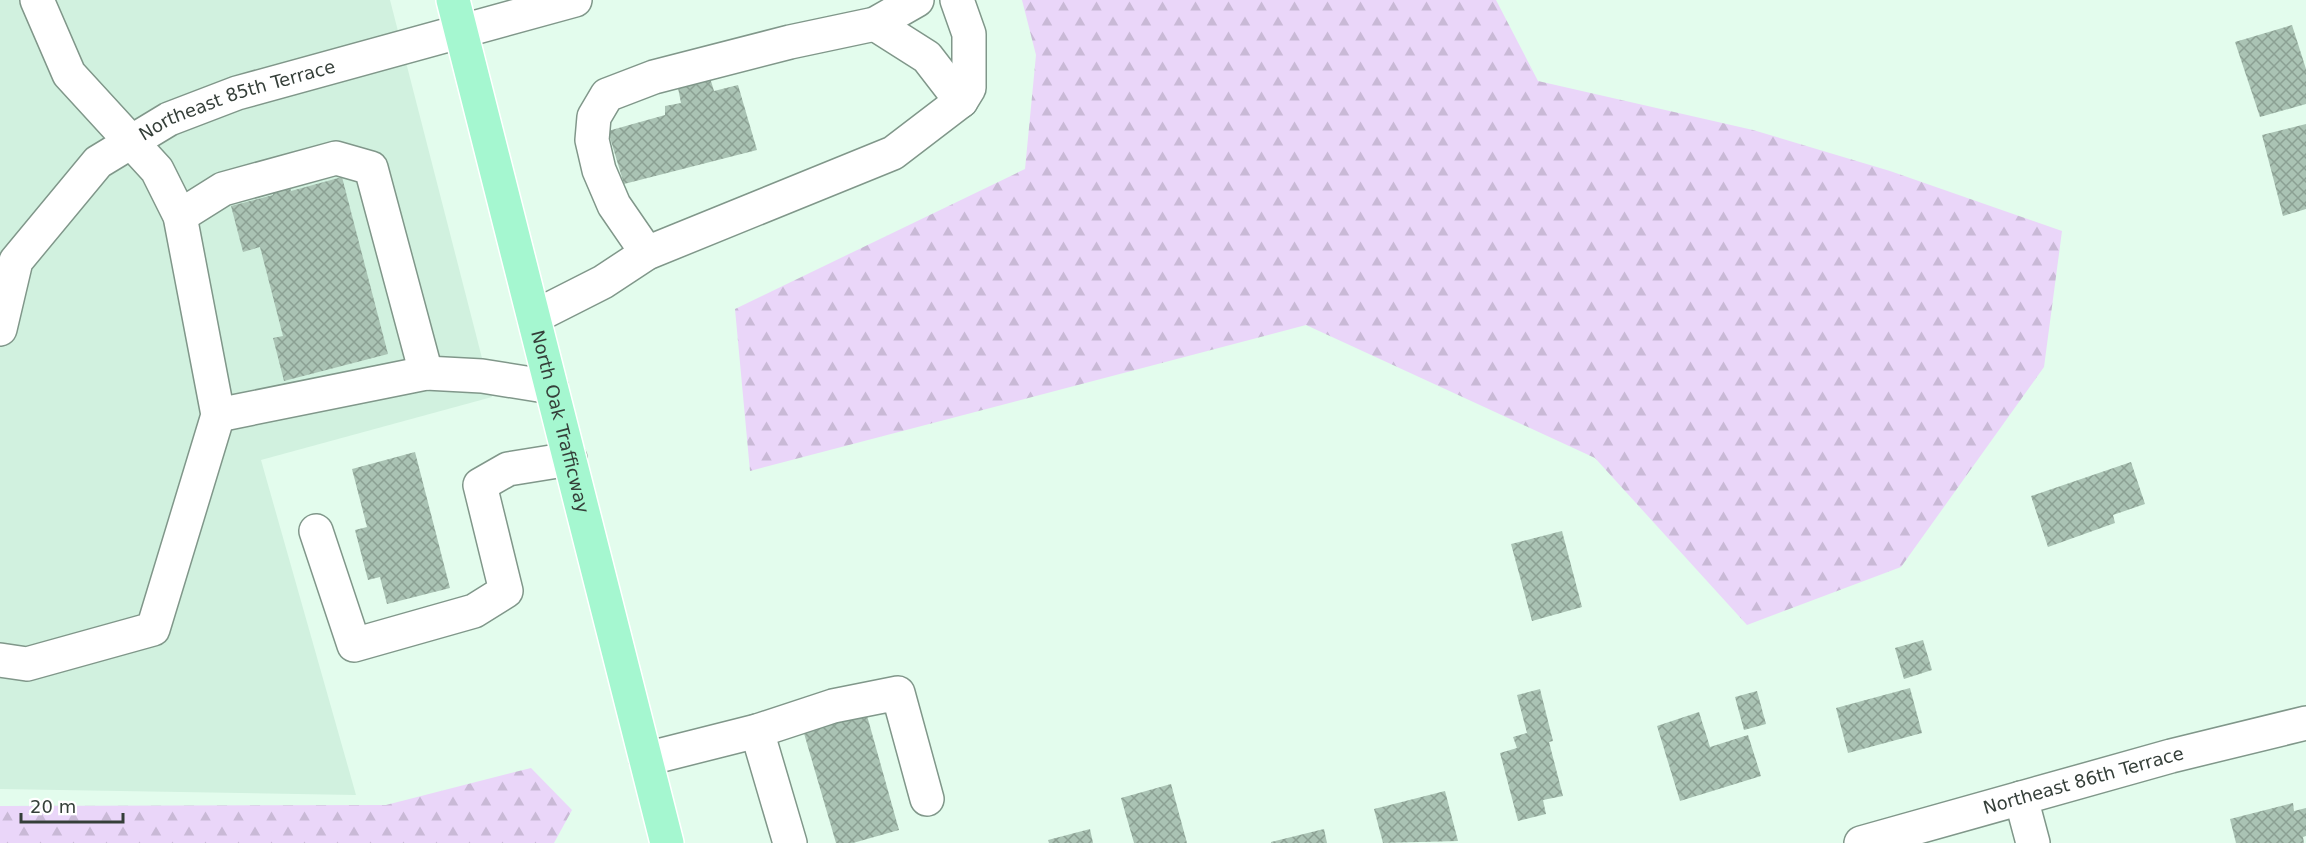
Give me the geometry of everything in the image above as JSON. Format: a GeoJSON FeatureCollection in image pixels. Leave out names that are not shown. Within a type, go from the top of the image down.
{"type":"FeatureCollection","features":[{"type":"Feature","properties":{"kind":"main road","name":"North Oak Trafficway"},"geometry":{"type":"LineString","coordinates":[[453,0],[667,843]]}},
{"type":"Feature","properties":{"kind":"street"},"geometry":{"type":"LineString","coordinates":[[0,660],[27,664],[153,629],[218,415],[180,216],[157,170],[69,74],[37,0]]}},
{"type":"Feature","properties":{"kind":"street","name":"Northeast 85th Terrace"},"geometry":{"type":"LineString","coordinates":[[0,329],[8,259],[98,162],[169,119],[237,93],[575,0]]}},
{"type":"Feature","properties":{"kind":"street"},"geometry":{"type":"LineString","coordinates":[[647,253],[614,205],[599,170],[592,140],[594,117],[607,95],[654,77],[790,42],[875,24],[916,0]]}},
{"type":"Feature","properties":{"kind":"street"},"geometry":{"type":"LineString","coordinates":[[534,317],[603,282],[647,253],[893,153],[961,101],[969,88],[969,34],[957,0]]}},
{"type":"Feature","properties":{"kind":"street"},"geometry":{"type":"LineString","coordinates":[[875,24],[927,57],[961,101]]}},
{"type":"Feature","properties":{"kind":"street"},"geometry":{"type":"LineString","coordinates":[[180,216],[222,189],[336,158],[371,168],[426,373]]}},
{"type":"Feature","properties":{"kind":"street"},"geometry":{"type":"LineString","coordinates":[[218,415],[426,373],[482,376],[551,387]]}},
{"type":"Feature","properties":{"kind":"street"},"geometry":{"type":"LineString","coordinates":[[316,531],[354,645],[474,611],[506,591],[480,486],[508,469],[570,459]]}},
{"type":"Feature","properties":{"kind":"street"},"geometry":{"type":"LineString","coordinates":[[646,759],[758,731],[833,706],[898,693],[927,799]]}},
{"type":"Feature","properties":{"kind":"street","name":"Northeast 86th Terrace"},"geometry":{"type":"LineString","coordinates":[[1861,843],[2171,756],[2306,723]]}},
{"type":"Feature","properties":{"kind":"street"},"geometry":{"type":"LineString","coordinates":[[758,731],[790,843]]}},
{"type":"Feature","properties":{"kind":"street"},"geometry":{"type":"LineString","coordinates":[[2021,798],[2033,843]]}},
{"type":"Feature","properties":{"kind":"shaded area"},"geometry":{"type":"Polygon","coordinates":[[[0,0],[390,0],[492,397],[261,460],[356,795],[0,789],[0,0]]]}},
{"type":"Feature","properties":{"kind":"green space"},"geometry":{"type":"Polygon","coordinates":[[[1022,0],[1496,0],[1538,81],[1753,130],[1890,171],[2062,231],[2044,367],[1901,567],[1747,625],[1595,458],[1306,325],[750,471],[735,309],[1025,169],[1036,55],[1022,0]]]}},
{"type":"Feature","properties":{"kind":"green space"},"geometry":{"type":"Polygon","coordinates":[[[531,768],[572,810],[554,843],[0,843],[0,806],[386,805],[531,768]]]}},
{"type":"Feature","properties":{"kind":"building"},"geometry":{"type":"Polygon","coordinates":[[[2292,25],[2306,69],[2306,104],[2260,117],[2235,42],[2292,25]]]}},
{"type":"Feature","properties":{"kind":"building"},"geometry":{"type":"Polygon","coordinates":[[[708,71],[714,91],[738,85],[757,150],[624,184],[608,131],[665,115],[665,106],[681,103],[677,83],[708,71]]]}},
{"type":"Feature","properties":{"kind":"building"},"geometry":{"type":"Polygon","coordinates":[[[2306,124],[2306,209],[2283,216],[2262,135],[2306,124]]]}},
{"type":"Feature","properties":{"kind":"building"},"geometry":{"type":"Polygon","coordinates":[[[342,177],[388,354],[284,381],[273,338],[283,336],[260,247],[243,252],[231,206],[273,195],[271,188],[289,183],[291,191],[342,177]]]}},
{"type":"Feature","properties":{"kind":"building"},"geometry":{"type":"Polygon","coordinates":[[[415,452],[450,588],[387,604],[380,577],[368,580],[355,530],[367,527],[352,469],[415,452]]]}},
{"type":"Feature","properties":{"kind":"building"},"geometry":{"type":"Polygon","coordinates":[[[2131,462],[2145,504],[2113,515],[2115,523],[2048,547],[2031,496],[2131,462]]]}},
{"type":"Feature","properties":{"kind":"building"},"geometry":{"type":"Polygon","coordinates":[[[1562,531],[1582,607],[1532,621],[1511,544],[1562,531]]]}},
{"type":"Feature","properties":{"kind":"building"},"geometry":{"type":"Polygon","coordinates":[[[1923,640],[1932,670],[1904,679],[1895,648],[1923,640]]]}},
{"type":"Feature","properties":{"kind":"building"},"geometry":{"type":"Polygon","coordinates":[[[1910,688],[1922,733],[1848,753],[1836,708],[1910,688]]]}},
{"type":"Feature","properties":{"kind":"building"},"geometry":{"type":"Polygon","coordinates":[[[1540,689],[1553,741],[1549,742],[1563,796],[1543,800],[1546,814],[1518,821],[1500,753],[1517,748],[1513,737],[1527,733],[1517,695],[1540,689]]]}},
{"type":"Feature","properties":{"kind":"building"},"geometry":{"type":"Polygon","coordinates":[[[1757,691],[1766,724],[1744,730],[1735,697],[1757,691]]]}},
{"type":"Feature","properties":{"kind":"building"},"geometry":{"type":"Polygon","coordinates":[[[866,712],[899,830],[853,843],[836,843],[803,730],[866,712]]]}},
{"type":"Feature","properties":{"kind":"building"},"geometry":{"type":"Polygon","coordinates":[[[1699,712],[1710,747],[1748,735],[1761,776],[1680,801],[1657,726],[1699,712]]]}},
{"type":"Feature","properties":{"kind":"building"},"geometry":{"type":"Polygon","coordinates":[[[1171,784],[1187,843],[1134,843],[1121,798],[1171,784]]]}},
{"type":"Feature","properties":{"kind":"building"},"geometry":{"type":"Polygon","coordinates":[[[1445,791],[1458,841],[1383,843],[1374,809],[1445,791]]]}},
{"type":"Feature","properties":{"kind":"building"},"geometry":{"type":"Polygon","coordinates":[[[2293,803],[2294,811],[2306,808],[2304,843],[2236,843],[2230,819],[2293,803]]]}},
{"type":"Feature","properties":{"kind":"building"},"geometry":{"type":"Polygon","coordinates":[[[1090,829],[1093,843],[1049,843],[1048,840],[1090,829]]]}},
{"type":"Feature","properties":{"kind":"building"},"geometry":{"type":"Polygon","coordinates":[[[1324,829],[1327,843],[1271,843],[1271,842],[1324,829]]]}}]}
